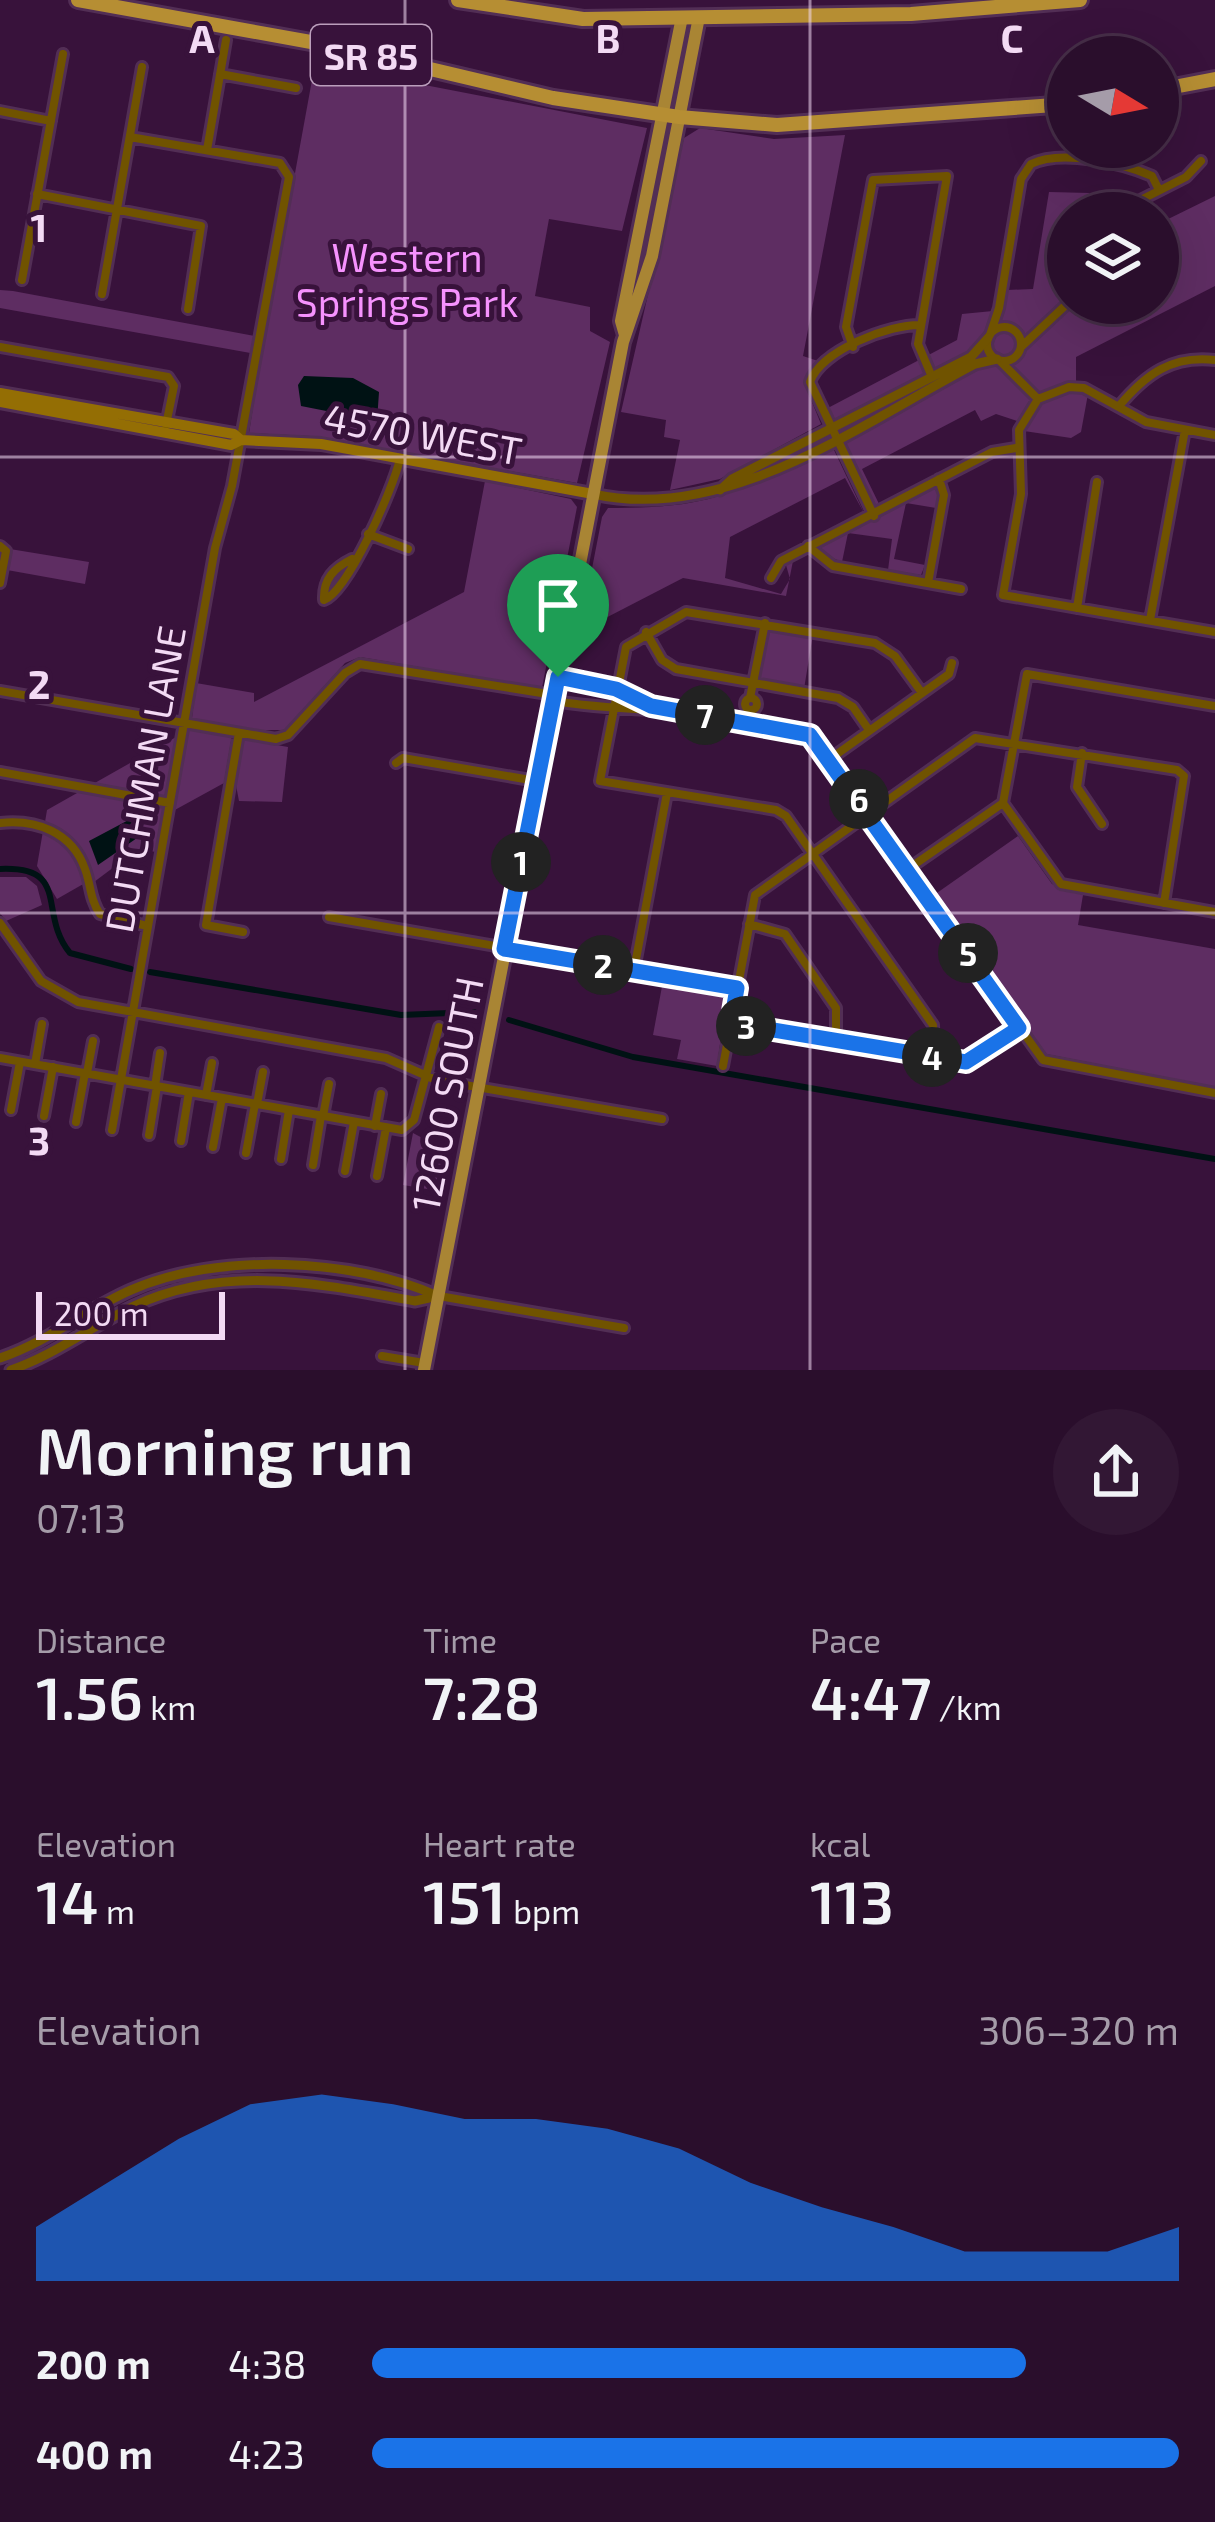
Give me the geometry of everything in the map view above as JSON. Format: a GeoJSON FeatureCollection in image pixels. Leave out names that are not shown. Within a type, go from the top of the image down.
{"type":"FeatureCollection","features":[{"type":"Feature","properties":{"kind":"highway","name":"SR 85"},"geometry":{"type":"LineString","coordinates":[[78,0],[333,46],[532,94],[680,117],[777,124],[1047,105]]}},
{"type":"Feature","properties":{"kind":"highway","name":"SR 85"},"geometry":{"type":"LineString","coordinates":[[458,0],[559,18],[683,9],[699,17],[969,11],[1080,0]]}},
{"type":"Feature","properties":{"kind":"highway"},"geometry":{"type":"LineString","coordinates":[[1179,86],[1215,80]]}},
{"type":"Feature","properties":{"kind":"main road","name":"12600 SOUTH"},"geometry":{"type":"LineString","coordinates":[[425,1367],[625,335],[652,256],[702,0]]}},
{"type":"Feature","properties":{"kind":"main road","name":"12600 SOUTH"},"geometry":{"type":"LineString","coordinates":[[625,335],[621,321],[683,9]]}},
{"type":"Feature","properties":{"kind":"main road","name":"4570 WEST"},"geometry":{"type":"LineString","coordinates":[[0,393],[166,427]]}},
{"type":"Feature","properties":{"kind":"main road","name":"4570 WEST"},"geometry":{"type":"LineString","coordinates":[[0,402],[241,440],[321,444],[593,494]]}},
{"type":"Feature","properties":{"kind":"street"},"geometry":{"type":"LineString","coordinates":[[207,150],[226,40]]}},
{"type":"Feature","properties":{"kind":"street"},"geometry":{"type":"LineString","coordinates":[[22,280],[63,54]]}},
{"type":"Feature","properties":{"kind":"street"},"geometry":{"type":"LineString","coordinates":[[103,294],[142,67]]}},
{"type":"Feature","properties":{"kind":"street"},"geometry":{"type":"LineString","coordinates":[[220,74],[296,88]]}},
{"type":"Feature","properties":{"kind":"street"},"geometry":{"type":"LineString","coordinates":[[0,112],[51,121]]}},
{"type":"Feature","properties":{"kind":"street","name":"DUTCHMAN LANE"},"geometry":{"type":"LineString","coordinates":[[112,1130],[215,548],[241,440],[289,177],[280,164],[130,137]]}},
{"type":"Feature","properties":{"kind":"street"},"geometry":{"type":"LineString","coordinates":[[1038,399],[1026,381],[988,348],[1000,308],[1019,188],[1031,164],[1057,158],[1140,171],[1152,176],[1159,190]]}},
{"type":"Feature","properties":{"kind":"street"},"geometry":{"type":"LineString","coordinates":[[1155,192],[1186,177],[1201,160]]}},
{"type":"Feature","properties":{"kind":"street"},"geometry":{"type":"LineString","coordinates":[[853,347],[846,327],[873,180],[947,176],[921,325],[920,353],[932,377]]}},
{"type":"Feature","properties":{"kind":"street"},"geometry":{"type":"LineString","coordinates":[[38,194],[201,226],[188,310]]}},
{"type":"Feature","properties":{"kind":"street"},"geometry":{"type":"LineString","coordinates":[[1000,308],[1026,381]]}},
{"type":"Feature","properties":{"kind":"street"},"geometry":{"type":"LineString","coordinates":[[831,434],[975,364],[1019,351],[1047,320]]}},
{"type":"Feature","properties":{"kind":"street"},"geometry":{"type":"LineString","coordinates":[[874,516],[811,390],[812,374],[853,347],[900,325],[921,325]]}},
{"type":"Feature","properties":{"kind":"street"},"geometry":{"type":"LineString","coordinates":[[593,494],[646,501],[736,489],[971,357],[989,336],[1010,328],[1036,329]]}},
{"type":"Feature","properties":{"kind":"street"},"geometry":{"type":"LineString","coordinates":[[0,346],[168,377],[174,386],[166,427]]}},
{"type":"Feature","properties":{"kind":"street"},"geometry":{"type":"LineString","coordinates":[[1119,406],[1161,368],[1186,359],[1215,360]]}},
{"type":"Feature","properties":{"kind":"street"},"geometry":{"type":"LineString","coordinates":[[1215,435],[1146,422],[1093,391],[1069,386],[1038,399],[1021,422],[1016,448],[1022,494],[1003,595],[1215,632]]}},
{"type":"Feature","properties":{"kind":"street"},"geometry":{"type":"LineString","coordinates":[[1150,620],[1185,430]]}},
{"type":"Feature","properties":{"kind":"street"},"geometry":{"type":"LineString","coordinates":[[771,578],[777,564],[808,547],[992,452],[1016,448]]}},
{"type":"Feature","properties":{"kind":"street"},"geometry":{"type":"LineString","coordinates":[[352,559],[336,567],[323,586],[324,600],[337,595],[350,576],[352,559],[390,498],[400,458]]}},
{"type":"Feature","properties":{"kind":"street"},"geometry":{"type":"LineString","coordinates":[[928,583],[943,500],[939,479]]}},
{"type":"Feature","properties":{"kind":"street"},"geometry":{"type":"LineString","coordinates":[[1077,608],[1097,482]]}},
{"type":"Feature","properties":{"kind":"street"},"geometry":{"type":"LineString","coordinates":[[368,533],[408,549]]}},
{"type":"Feature","properties":{"kind":"street"},"geometry":{"type":"LineString","coordinates":[[808,547],[833,566],[962,589]]}},
{"type":"Feature","properties":{"kind":"street"},"geometry":{"type":"LineString","coordinates":[[0,584],[3,549]]}},
{"type":"Feature","properties":{"kind":"street"},"geometry":{"type":"LineString","coordinates":[[922,693],[895,656],[875,643],[686,612],[626,647],[601,781],[776,810],[812,853],[933,1025],[934,1057]]}},
{"type":"Feature","properties":{"kind":"street"},"geometry":{"type":"LineString","coordinates":[[748,722],[744,704],[752,698],[764,623]]}},
{"type":"Feature","properties":{"kind":"street"},"geometry":{"type":"LineString","coordinates":[[646,632],[668,666],[838,698],[853,707],[869,730]]}},
{"type":"Feature","properties":{"kind":"street"},"geometry":{"type":"LineString","coordinates":[[830,759],[949,674],[952,663]]}},
{"type":"Feature","properties":{"kind":"street"},"geometry":{"type":"LineString","coordinates":[[0,691],[285,737],[344,673],[360,664],[612,711],[651,706]]}},
{"type":"Feature","properties":{"kind":"street"},"geometry":{"type":"LineString","coordinates":[[908,869],[1003,803],[1027,674],[1215,706]]}},
{"type":"Feature","properties":{"kind":"street"},"geometry":{"type":"LineString","coordinates":[[558,677],[616,689],[651,706],[810,735],[1019,1028],[1052,1064],[1215,1093]]}},
{"type":"Feature","properties":{"kind":"street"},"geometry":{"type":"LineString","coordinates":[[239,733],[206,925],[243,932]]}},
{"type":"Feature","properties":{"kind":"street"},"geometry":{"type":"LineString","coordinates":[[722,1066],[760,890],[975,739],[1015,741],[1184,776],[1163,903]]}},
{"type":"Feature","properties":{"kind":"street"},"geometry":{"type":"LineString","coordinates":[[1082,754],[1077,787],[1102,824]]}},
{"type":"Feature","properties":{"kind":"street"},"geometry":{"type":"LineString","coordinates":[[396,763],[403,758],[536,781]]}},
{"type":"Feature","properties":{"kind":"street"},"geometry":{"type":"LineString","coordinates":[[0,772],[170,802]]}},
{"type":"Feature","properties":{"kind":"street"},"geometry":{"type":"LineString","coordinates":[[634,970],[667,793]]}},
{"type":"Feature","properties":{"kind":"street"},"geometry":{"type":"LineString","coordinates":[[1003,803],[1061,884],[1215,911]]}},
{"type":"Feature","properties":{"kind":"street"},"geometry":{"type":"LineString","coordinates":[[0,823],[27,822],[58,834],[82,860],[100,914],[147,926]]}},
{"type":"Feature","properties":{"kind":"street"},"geometry":{"type":"LineString","coordinates":[[329,917],[737,988]]}},
{"type":"Feature","properties":{"kind":"street"},"geometry":{"type":"LineString","coordinates":[[0,923],[51,989],[70,1000],[392,1059],[424,1076],[662,1119]]}},
{"type":"Feature","properties":{"kind":"street"},"geometry":{"type":"LineString","coordinates":[[749,924],[785,934],[836,1007],[836,1040]]}},
{"type":"Feature","properties":{"kind":"street"},"geometry":{"type":"LineString","coordinates":[[731,1023],[966,1062],[1019,1028]]}},
{"type":"Feature","properties":{"kind":"street"},"geometry":{"type":"LineString","coordinates":[[34,1064],[42,1024]]}},
{"type":"Feature","properties":{"kind":"street"},"geometry":{"type":"LineString","coordinates":[[0,1058],[381,1127],[411,1126],[439,1027]]}},
{"type":"Feature","properties":{"kind":"street"},"geometry":{"type":"LineString","coordinates":[[76,1122],[93,1041]]}},
{"type":"Feature","properties":{"kind":"street"},"geometry":{"type":"LineString","coordinates":[[148,1135],[160,1053]]}},
{"type":"Feature","properties":{"kind":"street"},"geometry":{"type":"LineString","coordinates":[[11,1110],[20,1062]]}},
{"type":"Feature","properties":{"kind":"street"},"geometry":{"type":"LineString","coordinates":[[206,1095],[212,1063]]}},
{"type":"Feature","properties":{"kind":"street"},"geometry":{"type":"LineString","coordinates":[[44,1116],[53,1067]]}},
{"type":"Feature","properties":{"kind":"street"},"geometry":{"type":"LineString","coordinates":[[246,1153],[263,1072]]}},
{"type":"Feature","properties":{"kind":"street"},"geometry":{"type":"LineString","coordinates":[[313,1165],[329,1084]]}},
{"type":"Feature","properties":{"kind":"street"},"geometry":{"type":"LineString","coordinates":[[181,1141],[189,1092]]}},
{"type":"Feature","properties":{"kind":"street"},"geometry":{"type":"LineString","coordinates":[[377,1176],[381,1094]]}},
{"type":"Feature","properties":{"kind":"street"},"geometry":{"type":"LineString","coordinates":[[213,1147],[222,1098]]}},
{"type":"Feature","properties":{"kind":"street"},"geometry":{"type":"LineString","coordinates":[[280,1159],[289,1110]]}},
{"type":"Feature","properties":{"kind":"street"},"geometry":{"type":"LineString","coordinates":[[345,1171],[354,1122]]}},
{"type":"Feature","properties":{"kind":"street"},"geometry":{"type":"LineString","coordinates":[[0,1358],[133,1289],[220,1265],[297,1265],[418,1287],[438,1296],[624,1328]]}},
{"type":"Feature","properties":{"kind":"street"},"geometry":{"type":"LineString","coordinates":[[11,1370],[32,1366],[132,1306],[220,1281],[287,1280],[416,1301],[438,1296]]}},
{"type":"Feature","properties":{"kind":"street"},"geometry":{"type":"LineString","coordinates":[[26,1348],[32,1366]]}},
{"type":"Feature","properties":{"kind":"street"},"geometry":{"type":"LineString","coordinates":[[382,1356],[425,1367]]}},
{"type":"Feature","properties":{"kind":"green space","name":"Western Springs Park"},"geometry":{"type":"Polygon","coordinates":[[[316,58],[404,81],[647,128],[622,231],[549,219],[535,296],[590,307],[590,331],[610,342],[577,483],[310,436],[249,433],[261,355],[0,308],[0,290],[13,291],[265,338],[316,58]]]}},
{"type":"Feature","properties":{"kind":"green space"},"geometry":{"type":"Polygon","coordinates":[[[700,128],[774,139],[845,135],[803,356],[818,361],[805,385],[821,424],[720,479],[670,490],[680,440],[664,437],[666,420],[621,412],[684,138],[700,128]]]}},
{"type":"Feature","properties":{"kind":"green space"},"geometry":{"type":"Polygon","coordinates":[[[1215,196],[1215,286],[1179,304],[1179,214],[1215,196]]]}},
{"type":"Feature","properties":{"kind":"green space"},"geometry":{"type":"Polygon","coordinates":[[[1047,204],[1047,324],[1141,324],[1076,357],[1076,381],[1088,394],[1081,432],[1071,438],[1024,431],[1026,424],[996,414],[981,421],[975,410],[862,469],[881,508],[876,506],[826,409],[957,340],[962,314],[1003,310],[1007,290],[1033,289],[1047,204]]]}},
{"type":"Feature","properties":{"kind":"green space"},"geometry":{"type":"Polygon","coordinates":[[[826,448],[834,450],[865,515],[845,478],[730,537],[725,578],[781,594],[789,580],[786,596],[683,578],[594,624],[581,625],[602,517],[608,508],[699,501],[745,487],[826,448]]]}},
{"type":"Feature","properties":{"kind":"green space"},"geometry":{"type":"Polygon","coordinates":[[[485,481],[571,499],[577,507],[542,688],[360,657],[345,663],[285,730],[248,730],[192,718],[196,683],[254,693],[254,702],[464,592],[485,481]]]}},
{"type":"Feature","properties":{"kind":"green space"},"geometry":{"type":"Polygon","coordinates":[[[932,489],[938,491],[936,508],[906,503],[894,559],[925,565],[921,575],[888,570],[892,539],[848,533],[842,562],[821,553],[821,546],[932,489]]]}},
{"type":"Feature","properties":{"kind":"green space"},"geometry":{"type":"Polygon","coordinates":[[[10,549],[89,562],[85,584],[7,570],[10,549]]]}},
{"type":"Feature","properties":{"kind":"green space"},"geometry":{"type":"Polygon","coordinates":[[[771,627],[813,634],[804,689],[758,678],[771,627]]]}},
{"type":"Feature","properties":{"kind":"green space"},"geometry":{"type":"Polygon","coordinates":[[[192,728],[232,735],[224,783],[173,811],[169,834],[160,833],[156,852],[138,849],[94,882],[75,842],[45,822],[47,810],[192,728]]]}},
{"type":"Feature","properties":{"kind":"green space"},"geometry":{"type":"Polygon","coordinates":[[[242,739],[288,747],[282,802],[239,801],[235,780],[242,739]]]}},
{"type":"Feature","properties":{"kind":"green space"},"geometry":{"type":"Polygon","coordinates":[[[43,831],[71,852],[85,883],[57,899],[37,866],[43,831]]]}},
{"type":"Feature","properties":{"kind":"green space"},"geometry":{"type":"Polygon","coordinates":[[[1018,836],[1052,884],[1083,895],[1078,925],[1215,949],[1215,1087],[1046,1054],[934,895],[1018,836]]]}},
{"type":"Feature","properties":{"kind":"green space"},"geometry":{"type":"Polygon","coordinates":[[[0,877],[26,877],[37,886],[42,905],[6,921],[0,913],[0,877]]]}},
{"type":"Feature","properties":{"kind":"green space"},"geometry":{"type":"Polygon","coordinates":[[[663,981],[727,993],[717,1066],[677,1059],[681,1040],[653,1035],[663,981]]]}},
{"type":"Feature","properties":{"kind":"green space"},"geometry":{"type":"Polygon","coordinates":[[[413,1133],[447,1151],[439,1191],[403,1185],[413,1133]]]}},
{"type":"Feature","properties":{"kind":"shaded area"},"geometry":{"type":"Polygon","coordinates":[[[304,376],[353,378],[379,392],[377,421],[301,406],[298,385],[304,376]]]}},
{"type":"Feature","properties":{"kind":"shaded area"},"geometry":{"type":"Polygon","coordinates":[[[138,815],[146,818],[137,838],[98,865],[89,841],[138,815]]]}},
{"type":"Feature","properties":{"kind":"waterway"},"geometry":{"type":"LineString","coordinates":[[0,869],[22,870],[45,884],[60,938],[70,953],[131,969]]}},
{"type":"Feature","properties":{"kind":"waterway"},"geometry":{"type":"LineString","coordinates":[[150,972],[401,1015],[474,1012]]}},
{"type":"Feature","properties":{"kind":"waterway"},"geometry":{"type":"LineString","coordinates":[[509,1020],[633,1057],[1215,1159]]}},
{"type":"Feature","properties":{"kind":"route"},"geometry":{"type":"LineString","coordinates":[[558,677],[616,689],[651,706],[810,735],[1019,1028],[966,1062],[731,1023],[737,988],[504,949],[558,677]]}}]}
